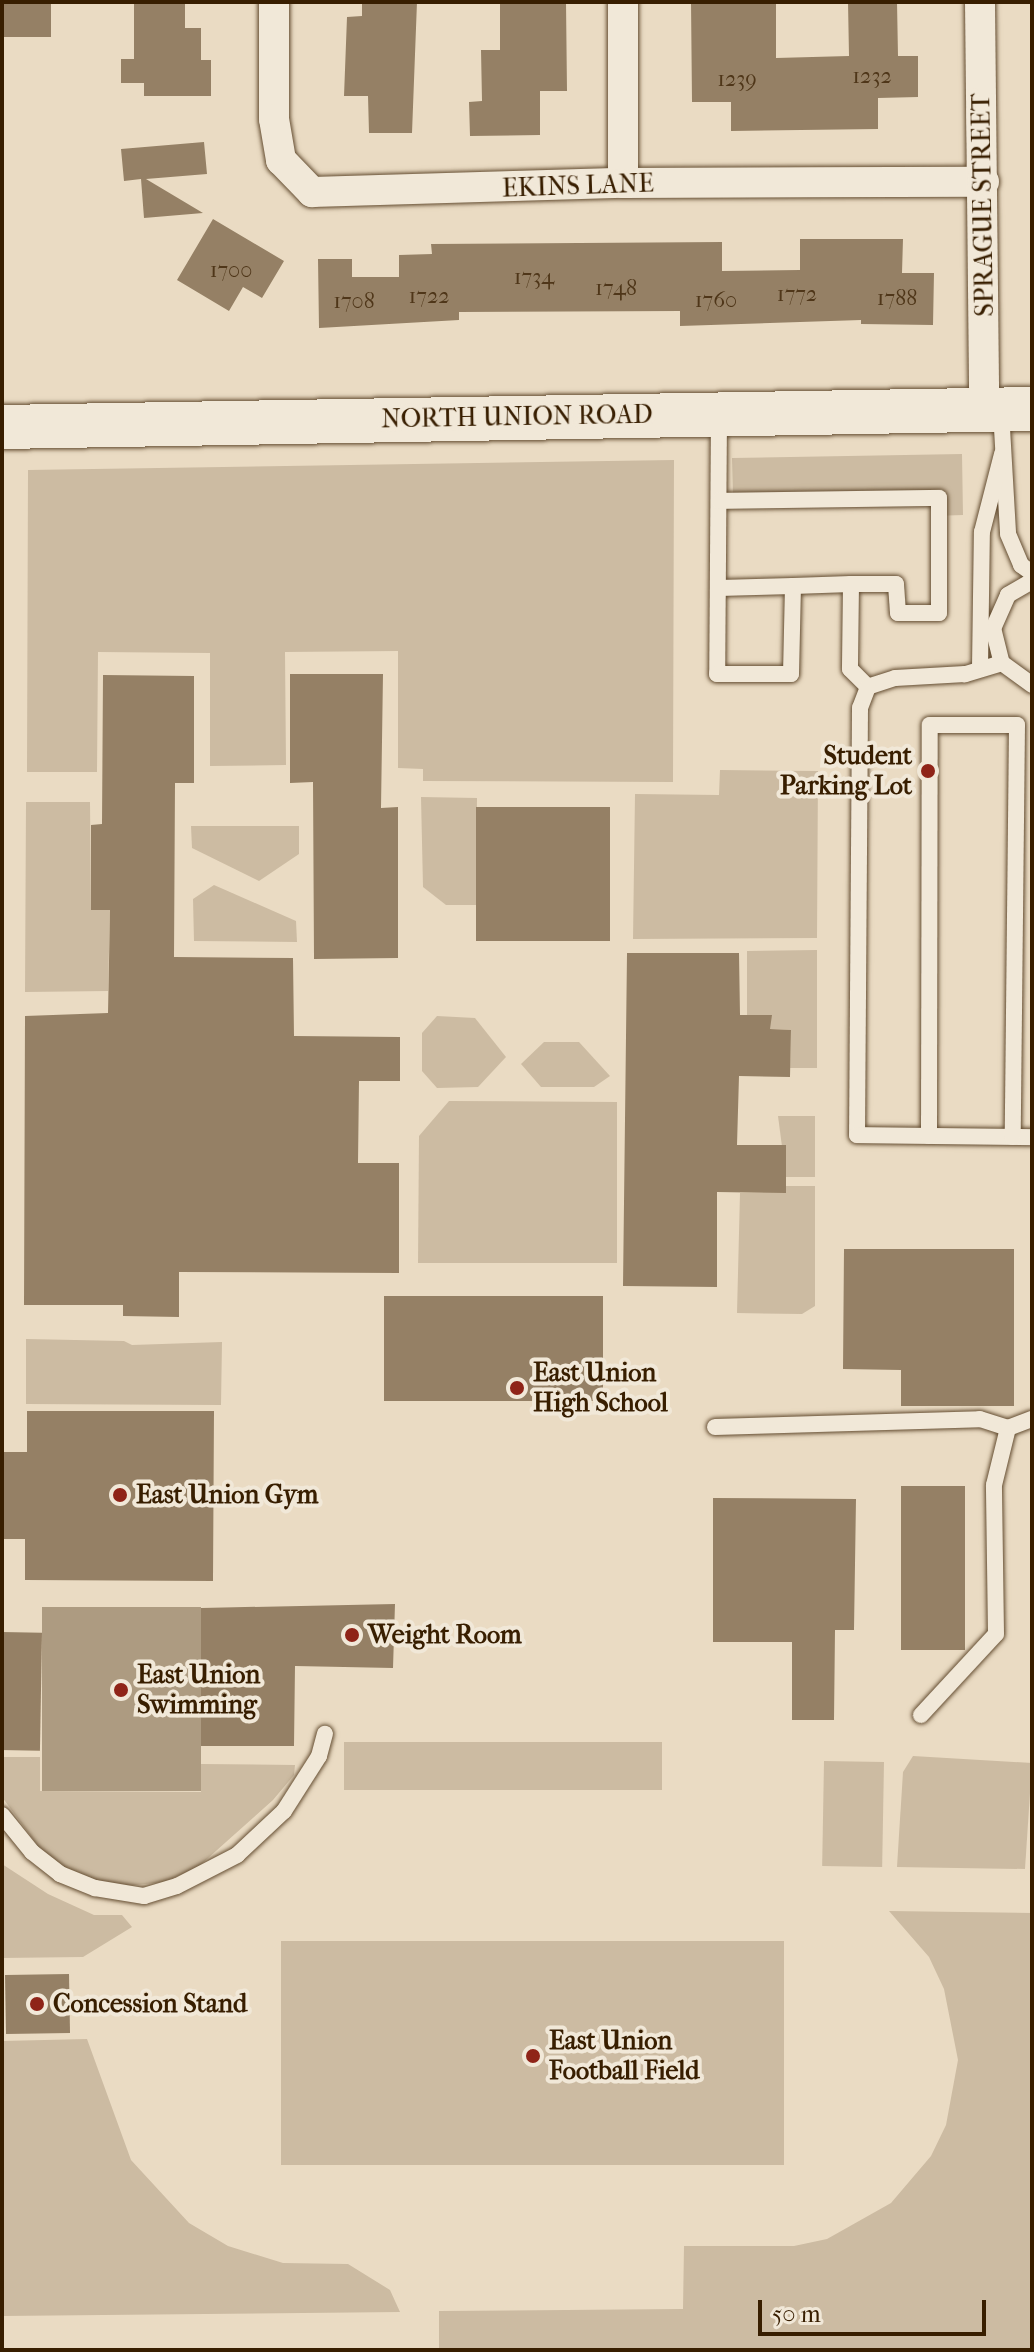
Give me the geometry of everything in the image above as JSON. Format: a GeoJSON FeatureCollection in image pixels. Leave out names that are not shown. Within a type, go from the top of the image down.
{"type":"FeatureCollection","features":[{"type":"Feature","properties":{"kind":"street","name":"EKINS LANE"},"geometry":{"type":"LineString","coordinates":[[274,2],[274,66],[281,160],[312,192],[623,183],[984,182]]}},
{"type":"Feature","properties":{"kind":"street"},"geometry":{"type":"LineString","coordinates":[[623,2],[623,183]]}},
{"type":"Feature","properties":{"kind":"street","name":"SPRAGUE STREET"},"geometry":{"type":"LineString","coordinates":[[980,2],[984,182],[1006,409]]}},
{"type":"Feature","properties":{"kind":"street","name":"NORTH UNION ROAD"},"geometry":{"type":"LineString","coordinates":[[2,427],[1006,409]]}},
{"type":"Feature","properties":{"kind":"lane"},"geometry":{"type":"LineString","coordinates":[[980,668],[982,532],[1002,454],[1006,409]]}},
{"type":"Feature","properties":{"kind":"lane"},"geometry":{"type":"LineString","coordinates":[[719,413],[717,674],[791,674],[793,586]]}},
{"type":"Feature","properties":{"kind":"lane"},"geometry":{"type":"LineString","coordinates":[[1002,454],[1008,534],[1021,565],[1032,573]]}},
{"type":"Feature","properties":{"kind":"lane"},"geometry":{"type":"LineString","coordinates":[[719,501],[939,498],[939,613],[898,613],[896,584],[719,588]]}},
{"type":"Feature","properties":{"kind":"lane"},"geometry":{"type":"LineString","coordinates":[[1032,581],[1008,595],[998,610],[993,628],[1002,663],[1032,685]]}},
{"type":"Feature","properties":{"kind":"lane"},"geometry":{"type":"LineString","coordinates":[[851,584],[850,669],[868,687]]}},
{"type":"Feature","properties":{"kind":"lane"},"geometry":{"type":"LineString","coordinates":[[868,687],[895,678],[965,674],[1002,663]]}},
{"type":"Feature","properties":{"kind":"lane"},"geometry":{"type":"LineString","coordinates":[[868,687],[860,708],[857,1135],[1032,1137]]}},
{"type":"Feature","properties":{"kind":"lane"},"geometry":{"type":"LineString","coordinates":[[929,1136],[930,725],[1017,725],[1013,1137]]}},
{"type":"Feature","properties":{"kind":"lane"},"geometry":{"type":"LineString","coordinates":[[715,1427],[980,1419],[1008,1428],[1032,1419]]}},
{"type":"Feature","properties":{"kind":"lane"},"geometry":{"type":"LineString","coordinates":[[921,1715],[996,1634],[994,1485],[1008,1428]]}},
{"type":"Feature","properties":{"kind":"lane"},"geometry":{"type":"LineString","coordinates":[[2,1815],[32,1852],[60,1874],[95,1888],[144,1896],[177,1886],[237,1855],[284,1811],[319,1756],[325,1734]]}},
{"type":"Feature","properties":{"kind":"shaded area"},"geometry":{"type":"Polygon","coordinates":[[[962,454],[963,515],[933,516],[932,493],[733,495],[732,458],[962,454]]]}},
{"type":"Feature","properties":{"kind":"shaded area"},"geometry":{"type":"Polygon","coordinates":[[[674,460],[673,782],[423,781],[423,769],[398,768],[398,651],[285,652],[286,765],[210,766],[210,653],[98,652],[97,772],[27,772],[28,470],[674,460]]]}},
{"type":"Feature","properties":{"kind":"shaded area"},"geometry":{"type":"Polygon","coordinates":[[[720,770],[818,771],[817,938],[633,939],[635,794],[719,795],[720,770]]]}},
{"type":"Feature","properties":{"kind":"shaded area"},"geometry":{"type":"Polygon","coordinates":[[[421,797],[477,798],[476,905],[446,905],[423,887],[421,797]]]}},
{"type":"Feature","properties":{"kind":"shaded area"},"geometry":{"type":"Polygon","coordinates":[[[26,802],[90,802],[91,910],[110,910],[108,991],[25,992],[26,802]]]}},
{"type":"Feature","properties":{"kind":"shaded area"},"geometry":{"type":"Polygon","coordinates":[[[191,826],[299,826],[299,854],[259,881],[192,848],[191,826]]]}},
{"type":"Feature","properties":{"kind":"shaded area"},"geometry":{"type":"Polygon","coordinates":[[[214,885],[296,921],[297,942],[194,941],[193,899],[214,885]]]}},
{"type":"Feature","properties":{"kind":"shaded area"},"geometry":{"type":"Polygon","coordinates":[[[817,950],[817,1068],[790,1068],[791,1030],[770,1029],[747,1015],[747,951],[817,950]]]}},
{"type":"Feature","properties":{"kind":"shaded area"},"geometry":{"type":"Polygon","coordinates":[[[437,1016],[475,1018],[506,1057],[478,1087],[437,1088],[422,1071],[422,1033],[437,1016]]]}},
{"type":"Feature","properties":{"kind":"shaded area"},"geometry":{"type":"Polygon","coordinates":[[[544,1042],[579,1042],[610,1076],[594,1087],[541,1087],[521,1064],[544,1042]]]}},
{"type":"Feature","properties":{"kind":"shaded area"},"geometry":{"type":"Polygon","coordinates":[[[449,1101],[617,1102],[617,1263],[418,1263],[419,1136],[449,1101]]]}},
{"type":"Feature","properties":{"kind":"shaded area"},"geometry":{"type":"Polygon","coordinates":[[[778,1116],[815,1116],[815,1177],[786,1177],[778,1116]]]}},
{"type":"Feature","properties":{"kind":"shaded area"},"geometry":{"type":"Polygon","coordinates":[[[786,1186],[815,1186],[815,1306],[802,1314],[737,1313],[740,1193],[786,1193],[786,1186]]]}},
{"type":"Feature","properties":{"kind":"shaded area"},"geometry":{"type":"Polygon","coordinates":[[[26,1339],[124,1341],[132,1345],[222,1342],[221,1405],[26,1404],[26,1339]]]}},
{"type":"Feature","properties":{"kind":"shaded area","name":"East Union Swimming"},"geometry":{"type":"Polygon","coordinates":[[[42,1607],[201,1607],[201,1791],[42,1791],[42,1607]]]}},
{"type":"Feature","properties":{"kind":"shaded area"},"geometry":{"type":"Polygon","coordinates":[[[344,1742],[662,1742],[662,1790],[344,1790],[344,1742]]]}},
{"type":"Feature","properties":{"kind":"shaded area"},"geometry":{"type":"Polygon","coordinates":[[[913,1756],[1032,1763],[1025,1869],[897,1867],[903,1772],[913,1756]]]}},
{"type":"Feature","properties":{"kind":"shaded area"},"geometry":{"type":"Polygon","coordinates":[[[2,1757],[40,1757],[40,1791],[201,1792],[201,1764],[295,1765],[294,1775],[273,1800],[198,1867],[164,1882],[117,1887],[73,1874],[44,1854],[2,1797],[2,1757]]]}},
{"type":"Feature","properties":{"kind":"shaded area"},"geometry":{"type":"Polygon","coordinates":[[[824,1761],[884,1762],[882,1867],[822,1866],[824,1761]]]}},
{"type":"Feature","properties":{"kind":"shaded area"},"geometry":{"type":"Polygon","coordinates":[[[2,1864],[48,1894],[94,1915],[122,1915],[132,1927],[83,1957],[2,1958],[2,1864]]]}},
{"type":"Feature","properties":{"kind":"shaded area"},"geometry":{"type":"Polygon","coordinates":[[[889,1911],[1032,1913],[1032,2350],[439,2350],[439,2311],[683,2309],[684,2246],[794,2246],[827,2239],[891,2203],[931,2156],[946,2125],[958,2060],[944,1989],[929,1957],[889,1911]]]}},
{"type":"Feature","properties":{"kind":"shaded area","name":"East Union Football Field"},"geometry":{"type":"Polygon","coordinates":[[[281,1941],[784,1941],[784,2165],[281,2165],[281,1941]]]}},
{"type":"Feature","properties":{"kind":"shaded area"},"geometry":{"type":"Polygon","coordinates":[[[87,2039],[131,2160],[189,2223],[228,2246],[283,2263],[348,2264],[390,2290],[400,2312],[2,2316],[2,2041],[87,2039]]]}},
{"type":"Feature","properties":{"kind":"building"},"geometry":{"type":"Polygon","coordinates":[[[2,2],[51,2],[51,37],[2,37],[2,2]]]}},
{"type":"Feature","properties":{"kind":"building"},"geometry":{"type":"Polygon","coordinates":[[[134,2],[185,2],[185,28],[201,28],[201,60],[211,60],[211,96],[144,96],[144,83],[121,83],[121,59],[134,59],[134,2]]]}},
{"type":"Feature","properties":{"kind":"building"},"geometry":{"type":"Polygon","coordinates":[[[362,2],[417,2],[412,133],[369,133],[368,96],[344,96],[347,17],[362,16],[362,2]]]}},
{"type":"Feature","properties":{"kind":"building"},"geometry":{"type":"Polygon","coordinates":[[[500,2],[566,2],[567,91],[540,91],[540,135],[470,136],[469,102],[482,101],[481,50],[500,50],[500,2]]]}},
{"type":"Feature","properties":{"kind":"building"},"geometry":{"type":"Polygon","coordinates":[[[691,2],[776,2],[776,58],[849,56],[848,2],[897,2],[898,56],[918,56],[918,97],[878,98],[878,129],[731,131],[731,102],[692,102],[691,2]]]}},
{"type":"Feature","properties":{"kind":"building"},"geometry":{"type":"Polygon","coordinates":[[[204,142],[207,174],[146,179],[203,213],[144,218],[141,179],[124,181],[121,149],[204,142]]]}},
{"type":"Feature","properties":{"kind":"building"},"geometry":{"type":"Polygon","coordinates":[[[213,219],[284,261],[262,298],[243,287],[229,311],[177,280],[213,219]]]}},
{"type":"Feature","properties":{"kind":"building"},"geometry":{"type":"Polygon","coordinates":[[[800,239],[903,239],[902,273],[934,273],[933,325],[861,324],[861,320],[680,326],[680,311],[459,312],[459,320],[319,328],[318,259],[352,259],[352,277],[399,277],[399,255],[432,254],[431,244],[722,242],[722,271],[800,270],[800,239]]]}},
{"type":"Feature","properties":{"kind":"building"},"geometry":{"type":"Polygon","coordinates":[[[290,674],[383,674],[381,808],[398,807],[398,958],[314,959],[313,782],[290,783],[290,674]]]}},
{"type":"Feature","properties":{"kind":"building"},"geometry":{"type":"Polygon","coordinates":[[[103,675],[194,676],[194,783],[175,783],[174,957],[293,958],[294,1036],[400,1037],[400,1081],[359,1081],[358,1163],[399,1163],[399,1273],[179,1272],[179,1317],[123,1316],[123,1305],[24,1305],[25,1016],[108,1013],[110,910],[91,910],[91,825],[102,824],[103,675]]]}},
{"type":"Feature","properties":{"kind":"building"},"geometry":{"type":"Polygon","coordinates":[[[476,807],[610,807],[610,941],[476,941],[476,807]]]}},
{"type":"Feature","properties":{"kind":"building"},"geometry":{"type":"Polygon","coordinates":[[[627,953],[739,953],[740,1015],[772,1015],[770,1029],[791,1030],[790,1077],[739,1076],[737,1145],[786,1145],[786,1193],[717,1192],[717,1287],[623,1286],[627,953]]]}},
{"type":"Feature","properties":{"kind":"building"},"geometry":{"type":"Polygon","coordinates":[[[844,1249],[1014,1249],[1014,1406],[901,1406],[901,1370],[843,1369],[844,1249]]]}},
{"type":"Feature","properties":{"kind":"building"},"geometry":{"type":"Polygon","coordinates":[[[384,1296],[603,1296],[603,1401],[384,1401],[384,1296]]]}},
{"type":"Feature","properties":{"kind":"building","name":"East Union Gym"},"geometry":{"type":"Polygon","coordinates":[[[27,1411],[214,1411],[213,1581],[25,1580],[25,1539],[2,1539],[2,1452],[27,1452],[27,1411]]]}},
{"type":"Feature","properties":{"kind":"building"},"geometry":{"type":"Polygon","coordinates":[[[901,1486],[965,1486],[965,1650],[901,1650],[901,1486]]]}},
{"type":"Feature","properties":{"kind":"building"},"geometry":{"type":"Polygon","coordinates":[[[713,1498],[856,1499],[854,1630],[835,1630],[834,1720],[792,1720],[792,1642],[713,1642],[713,1498]]]}},
{"type":"Feature","properties":{"kind":"building"},"geometry":{"type":"Polygon","coordinates":[[[395,1604],[393,1668],[295,1666],[294,1746],[201,1746],[201,1608],[395,1604]]]}},
{"type":"Feature","properties":{"kind":"building"},"geometry":{"type":"Polygon","coordinates":[[[2,1632],[42,1633],[40,1751],[2,1750],[2,1632]]]}},
{"type":"Feature","properties":{"kind":"building","name":"Concession Stand"},"geometry":{"type":"Polygon","coordinates":[[[69,1974],[70,2033],[6,2034],[5,1975],[69,1974]]]}},
{"type":"Feature","properties":{"kind":"place","name":"Student Parking Lot"},"geometry":{"type":"Point","coordinates":[928,771]}},
{"type":"Feature","properties":{"kind":"place","name":"East Union High School"},"geometry":{"type":"Point","coordinates":[517,1388]}},
{"type":"Feature","properties":{"kind":"place","name":"East Union Gym"},"geometry":{"type":"Point","coordinates":[120,1495]}},
{"type":"Feature","properties":{"kind":"place","name":"Weight Room"},"geometry":{"type":"Point","coordinates":[352,1635]}},
{"type":"Feature","properties":{"kind":"place","name":"East Union Swimming"},"geometry":{"type":"Point","coordinates":[121,1690]}},
{"type":"Feature","properties":{"kind":"place","name":"Concession Stand"},"geometry":{"type":"Point","coordinates":[37,2004]}},
{"type":"Feature","properties":{"kind":"place","name":"East Union Football Field"},"geometry":{"type":"Point","coordinates":[533,2056]}}]}
